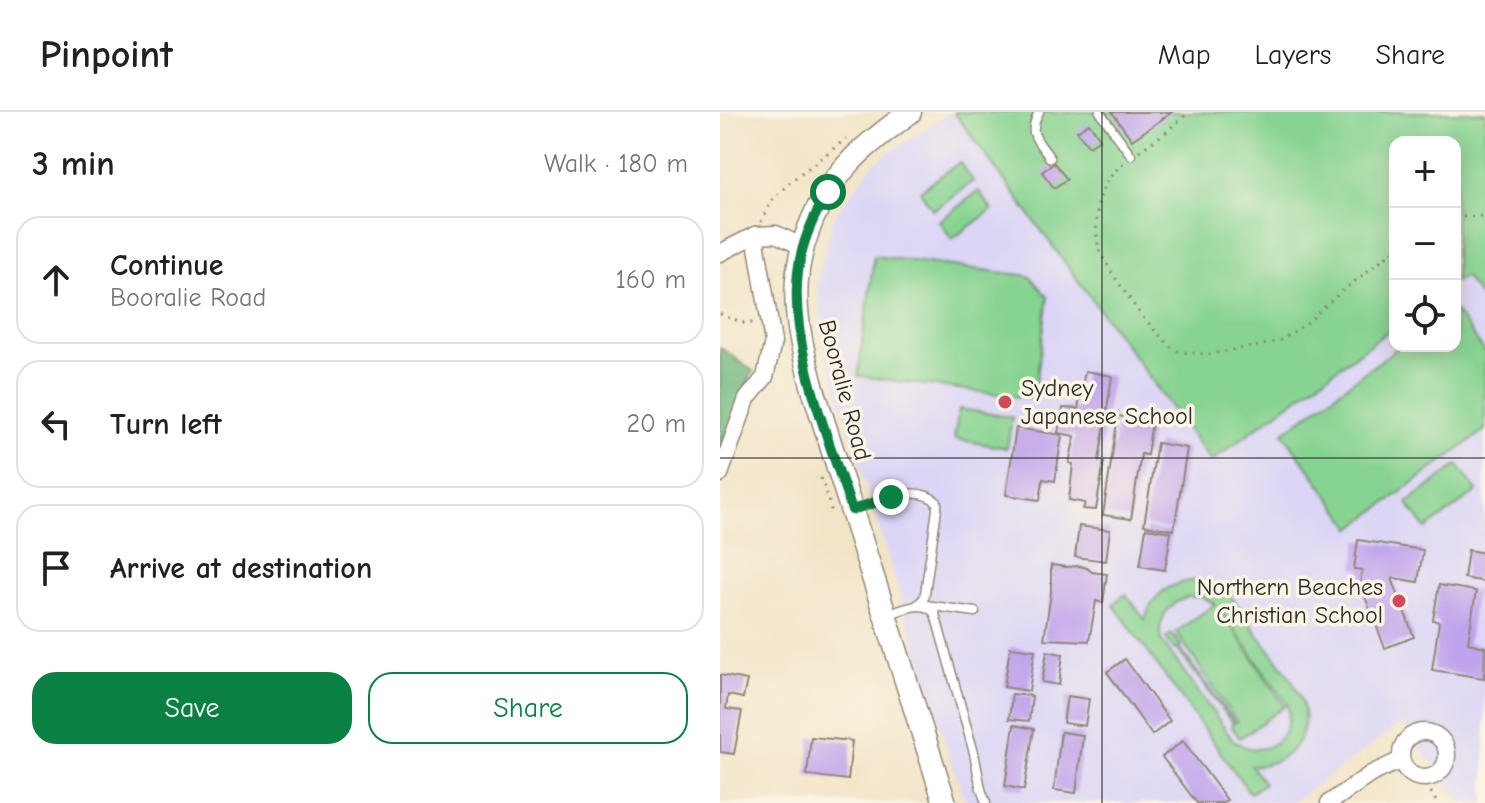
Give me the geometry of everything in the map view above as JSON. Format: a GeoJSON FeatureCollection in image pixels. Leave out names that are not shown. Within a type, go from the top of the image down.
{"type":"FeatureCollection","features":[{"type":"Feature","properties":{"kind":"street","name":"Booralie Road"},"geometry":{"type":"LineString","coordinates":[[910,112],[868,144],[838,176],[817,209],[803,247],[796,289],[797,311],[813,389],[945,803]]}},
{"type":"Feature","properties":{"kind":"street"},"geometry":{"type":"LineString","coordinates":[[720,253],[755,235],[776,234],[803,247]]}},
{"type":"Feature","properties":{"kind":"street"},"geometry":{"type":"LineString","coordinates":[[720,474],[747,399],[765,377],[773,342],[755,235]]}},
{"type":"Feature","properties":{"kind":"street"},"geometry":{"type":"LineString","coordinates":[[1425,732],[1441,740],[1447,751],[1445,763],[1436,774],[1423,778],[1411,774],[1401,760],[1403,746],[1409,737],[1425,732]]}},
{"type":"Feature","properties":{"kind":"street"},"geometry":{"type":"LineString","coordinates":[[1329,803],[1371,774],[1401,760]]}},
{"type":"Feature","properties":{"kind":"lane"},"geometry":{"type":"LineString","coordinates":[[1039,112],[1032,124],[1034,136],[1050,158]]}},
{"type":"Feature","properties":{"kind":"lane"},"geometry":{"type":"LineString","coordinates":[[1100,112],[1131,155]]}},
{"type":"Feature","properties":{"kind":"lane"},"geometry":{"type":"LineString","coordinates":[[852,510],[907,493],[927,495],[937,502],[921,605]]}},
{"type":"Feature","properties":{"kind":"lane"},"geometry":{"type":"LineString","coordinates":[[921,605],[929,607],[935,614],[986,803]]}},
{"type":"Feature","properties":{"kind":"lane"},"geometry":{"type":"LineString","coordinates":[[886,615],[921,605],[975,612]]}},
{"type":"Feature","properties":{"kind":"path"},"geometry":{"type":"LineString","coordinates":[[1189,112],[1165,133],[1131,155],[1107,180],[1096,220],[1099,251],[1140,314],[1173,349],[1209,354],[1281,340],[1307,323],[1389,254]]}},
{"type":"Feature","properties":{"kind":"path"},"geometry":{"type":"LineString","coordinates":[[755,235],[772,200],[790,182],[847,138]]}},
{"type":"Feature","properties":{"kind":"path"},"geometry":{"type":"LineString","coordinates":[[1461,217],[1485,216]]}},
{"type":"Feature","properties":{"kind":"path"},"geometry":{"type":"LineString","coordinates":[[720,314],[744,323],[769,320]]}},
{"type":"Feature","properties":{"kind":"path"},"geometry":{"type":"LineString","coordinates":[[1423,778],[1437,803]]}},
{"type":"Feature","properties":{"kind":"shaded area","name":"Sydney Japanese School"},"geometry":{"type":"Polygon","coordinates":[[[954,112],[1212,461],[1389,330],[1389,352],[1461,352],[1461,277],[1464,275],[1485,304],[1485,803],[1462,803],[1402,723],[1291,803],[967,803],[952,764],[823,344],[817,280],[834,217],[874,163],[954,112]]]}},
{"type":"Feature","properties":{"kind":"green space"},"geometry":{"type":"Polygon","coordinates":[[[954,112],[1485,112],[1485,304],[1464,276],[1461,278],[1461,136],[1389,136],[1389,330],[1211,461],[954,112]]]}},
{"type":"Feature","properties":{"kind":"green space"},"geometry":{"type":"Polygon","coordinates":[[[960,162],[973,181],[933,210],[920,191],[960,162]]]}},
{"type":"Feature","properties":{"kind":"green space"},"geometry":{"type":"Polygon","coordinates":[[[979,191],[992,210],[952,239],[939,221],[979,191]]]}},
{"type":"Feature","properties":{"kind":"green space"},"geometry":{"type":"Polygon","coordinates":[[[874,256],[1029,276],[1048,297],[1034,399],[858,376],[874,256]]]}},
{"type":"Feature","properties":{"kind":"green space"},"geometry":{"type":"Polygon","coordinates":[[[1461,319],[1485,352],[1485,430],[1352,528],[1283,433],[1392,352],[1461,352],[1461,319]]]}},
{"type":"Feature","properties":{"kind":"green space"},"geometry":{"type":"Polygon","coordinates":[[[720,347],[753,371],[720,449],[720,347]]]}},
{"type":"Feature","properties":{"kind":"green space"},"geometry":{"type":"Polygon","coordinates":[[[959,409],[1012,417],[1007,448],[954,439],[959,409]]]}},
{"type":"Feature","properties":{"kind":"green space"},"geometry":{"type":"Polygon","coordinates":[[[1458,465],[1477,491],[1426,529],[1407,503],[1458,465]]]}},
{"type":"Feature","properties":{"kind":"green space"},"geometry":{"type":"Polygon","coordinates":[[[1182,583],[1208,583],[1230,596],[1288,674],[1302,702],[1305,717],[1303,731],[1295,746],[1276,761],[1251,766],[1264,783],[1250,793],[1113,604],[1126,594],[1145,620],[1151,605],[1161,593],[1182,583]],[[1188,597],[1176,602],[1165,613],[1160,627],[1162,641],[1232,739],[1254,749],[1274,744],[1287,727],[1287,703],[1219,608],[1285,706],[1240,738],[1231,726],[1233,724],[1166,638],[1172,634],[1237,722],[1176,632],[1215,604],[1202,597],[1188,597]]]}},
{"type":"Feature","properties":{"kind":"building"},"geometry":{"type":"Polygon","coordinates":[[[1112,112],[1172,112],[1132,140],[1112,112]]]}},
{"type":"Feature","properties":{"kind":"building"},"geometry":{"type":"Polygon","coordinates":[[[1089,123],[1100,139],[1089,146],[1077,131],[1089,123]]]}},
{"type":"Feature","properties":{"kind":"building"},"geometry":{"type":"Polygon","coordinates":[[[1054,163],[1067,179],[1054,188],[1042,172],[1054,163]]]}},
{"type":"Feature","properties":{"kind":"building"},"geometry":{"type":"Polygon","coordinates":[[[1085,371],[1112,376],[1099,461],[1104,461],[1096,510],[1083,509],[1085,503],[1069,500],[1073,464],[1069,463],[1075,436],[1058,433],[1063,408],[1078,409],[1085,371]]]}},
{"type":"Feature","properties":{"kind":"building"},"geometry":{"type":"Polygon","coordinates":[[[1118,416],[1152,421],[1147,455],[1141,454],[1131,519],[1103,515],[1118,416]]]}},
{"type":"Feature","properties":{"kind":"building"},"geometry":{"type":"Polygon","coordinates":[[[1016,428],[1062,435],[1055,481],[1043,479],[1040,500],[1006,495],[1016,428]]]}},
{"type":"Feature","properties":{"kind":"building"},"geometry":{"type":"Polygon","coordinates":[[[1157,443],[1187,448],[1174,530],[1144,525],[1157,443]]]}},
{"type":"Feature","properties":{"kind":"building"},"geometry":{"type":"Polygon","coordinates":[[[1079,526],[1110,530],[1106,561],[1075,557],[1079,526]]]}},
{"type":"Feature","properties":{"kind":"building"},"geometry":{"type":"Polygon","coordinates":[[[1146,528],[1171,532],[1165,570],[1140,566],[1146,528]]]}},
{"type":"Feature","properties":{"kind":"building"},"geometry":{"type":"Polygon","coordinates":[[[1358,540],[1423,550],[1418,582],[1393,578],[1414,637],[1385,648],[1360,584],[1362,570],[1354,569],[1358,540]]]}},
{"type":"Feature","properties":{"kind":"building"},"geometry":{"type":"Polygon","coordinates":[[[1468,550],[1485,553],[1485,582],[1464,578],[1468,550]]]}},
{"type":"Feature","properties":{"kind":"building"},"geometry":{"type":"Polygon","coordinates":[[[1051,565],[1080,566],[1107,574],[1103,603],[1096,601],[1089,641],[1044,639],[1051,593],[1051,565]]]}},
{"type":"Feature","properties":{"kind":"building"},"geometry":{"type":"Polygon","coordinates":[[[1439,585],[1476,591],[1468,643],[1485,647],[1484,678],[1432,670],[1439,622],[1433,620],[1439,585]]]}},
{"type":"Feature","properties":{"kind":"building"},"geometry":{"type":"Polygon","coordinates":[[[1010,647],[1035,650],[1029,691],[1004,687],[1010,647]]]}},
{"type":"Feature","properties":{"kind":"building"},"geometry":{"type":"Polygon","coordinates":[[[1047,651],[1063,654],[1059,685],[1042,682],[1047,651]]]}},
{"type":"Feature","properties":{"kind":"building"},"geometry":{"type":"Polygon","coordinates":[[[1125,659],[1170,721],[1152,735],[1107,672],[1125,659]]]}},
{"type":"Feature","properties":{"kind":"building"},"geometry":{"type":"Polygon","coordinates":[[[720,675],[747,680],[743,698],[728,695],[726,709],[742,711],[734,754],[720,752],[720,675]]]}},
{"type":"Feature","properties":{"kind":"building"},"geometry":{"type":"Polygon","coordinates":[[[1012,694],[1032,696],[1029,721],[1009,719],[1012,694]]]}},
{"type":"Feature","properties":{"kind":"building"},"geometry":{"type":"Polygon","coordinates":[[[1067,696],[1089,699],[1085,726],[1063,723],[1067,696]]]}},
{"type":"Feature","properties":{"kind":"building"},"geometry":{"type":"Polygon","coordinates":[[[1014,725],[1034,729],[1024,790],[1005,786],[1014,725]]]}},
{"type":"Feature","properties":{"kind":"building"},"geometry":{"type":"Polygon","coordinates":[[[1061,732],[1083,735],[1076,793],[1054,790],[1061,732]]]}},
{"type":"Feature","properties":{"kind":"building"},"geometry":{"type":"Polygon","coordinates":[[[811,737],[852,741],[848,780],[807,775],[811,737]]]}},
{"type":"Feature","properties":{"kind":"building"},"geometry":{"type":"Polygon","coordinates":[[[1183,741],[1227,800],[1224,803],[1197,803],[1162,757],[1183,741]]]}},
{"type":"Feature","properties":{"kind":"place","name":"Sydney Japanese School"},"geometry":{"type":"Point","coordinates":[1005,402]}},
{"type":"Feature","properties":{"kind":"place","name":"Northern Beaches Christian School"},"geometry":{"type":"Point","coordinates":[1399,601]}},
{"type":"Feature","properties":{"kind":"route"},"geometry":{"type":"LineString","coordinates":[[828,192],[817,209],[798,268],[797,311],[803,351],[852,510],[891,497]]}}]}
